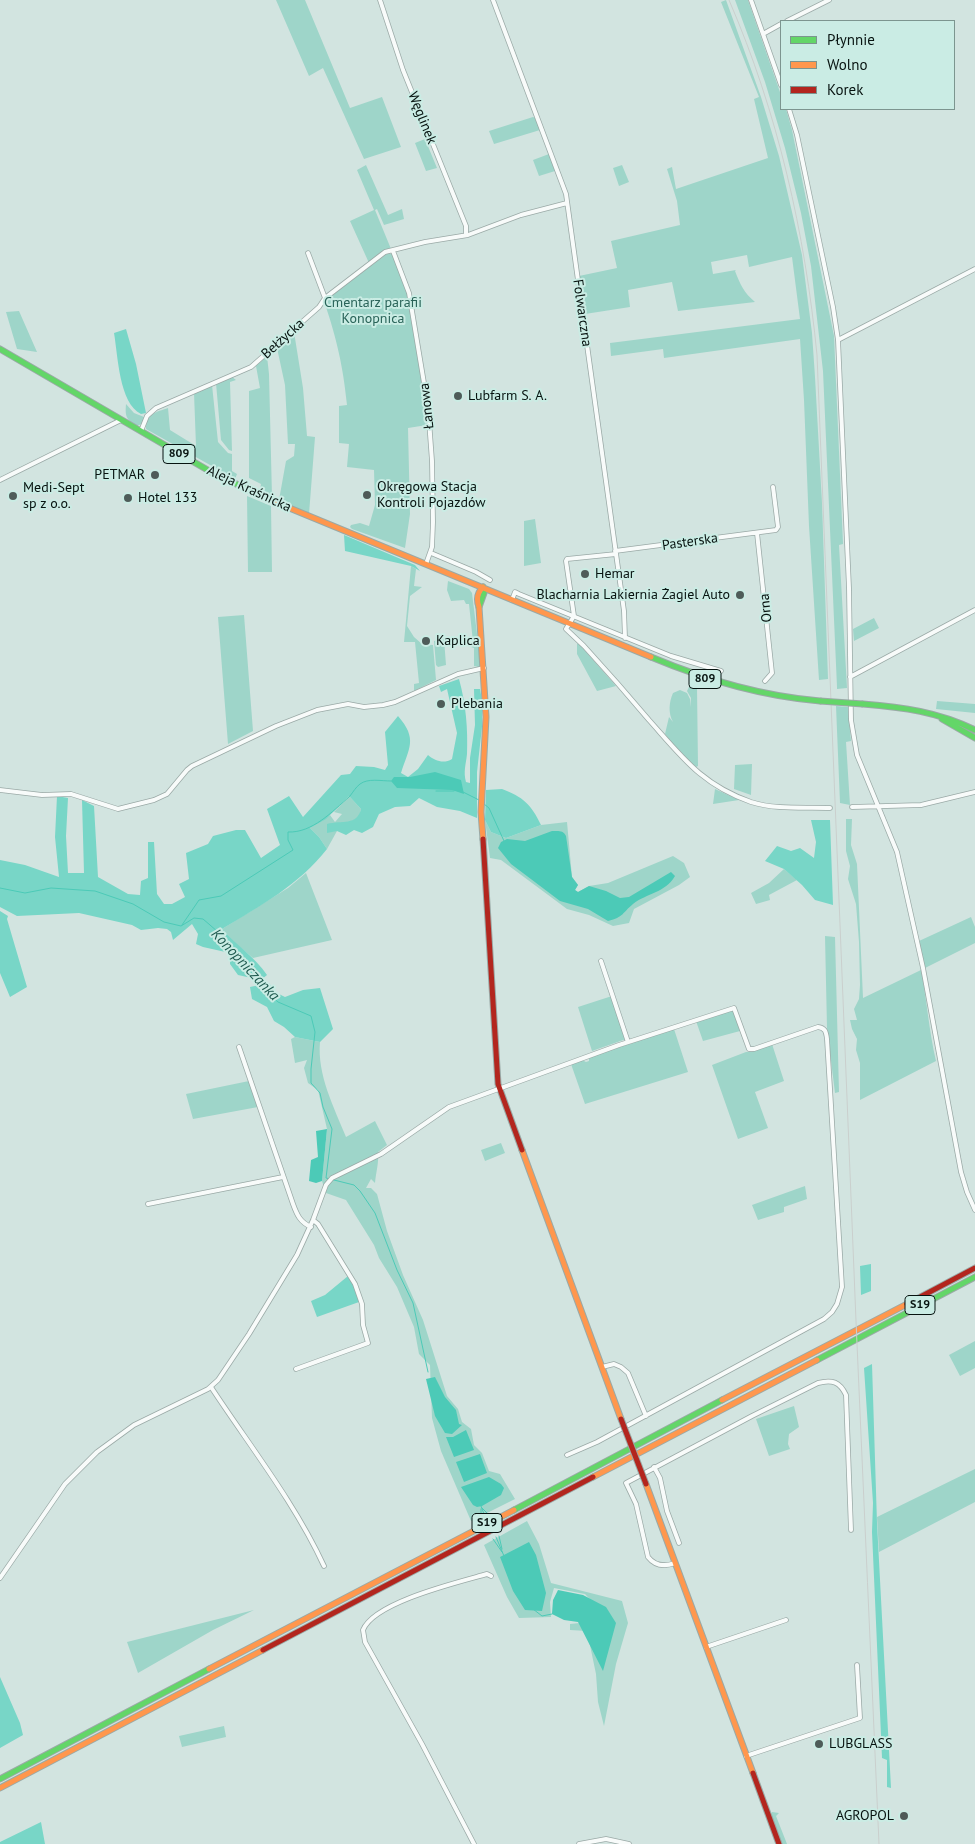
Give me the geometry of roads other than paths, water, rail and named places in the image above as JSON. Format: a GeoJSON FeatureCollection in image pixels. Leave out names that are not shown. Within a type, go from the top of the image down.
{"type":"FeatureCollection","features":[{"type":"Feature","properties":{"kind":"main road","name":"Aleja Kraśnicka"},"geometry":{"type":"LineString","coordinates":[[0,348],[121,420],[238,486],[621,645]]}},
{"type":"Feature","properties":{"kind":"main road"},"geometry":{"type":"LineString","coordinates":[[483,587],[484,592],[479,607],[486,727],[481,812],[499,1088],[779,1844]]}},
{"type":"Feature","properties":{"kind":"main road","name":"809"},"geometry":{"type":"LineString","coordinates":[[621,645],[686,672],[732,687],[775,696],[908,708],[950,719],[975,730]]}},
{"type":"Feature","properties":{"kind":"main road","name":"809"},"geometry":{"type":"LineString","coordinates":[[938,716],[975,738]]}},
{"type":"Feature","properties":{"kind":"main road","name":"S19"},"geometry":{"type":"LineString","coordinates":[[0,1779],[975,1268]]}},
{"type":"Feature","properties":{"kind":"main road","name":"S19"},"geometry":{"type":"LineString","coordinates":[[0,1788],[975,1276]]}},
{"type":"Feature","properties":{"kind":"street","name":"Węglinek"},"geometry":{"type":"LineString","coordinates":[[380,0],[403,70],[466,226],[466,235]]}},
{"type":"Feature","properties":{"kind":"street","name":"Folwarczna"},"geometry":{"type":"LineString","coordinates":[[493,0],[566,194],[624,611],[625,638]]}},
{"type":"Feature","properties":{"kind":"street"},"geometry":{"type":"LineString","coordinates":[[751,0],[780,82]]}},
{"type":"Feature","properties":{"kind":"street"},"geometry":{"type":"LineString","coordinates":[[789,20],[829,0]]}},
{"type":"Feature","properties":{"kind":"street"},"geometry":{"type":"LineString","coordinates":[[763,34],[780,25]]}},
{"type":"Feature","properties":{"kind":"street"},"geometry":{"type":"LineString","coordinates":[[789,110],[797,135],[838,340],[849,588],[851,720],[855,746],[863,771],[898,852],[927,988],[961,1172],[965,1188],[975,1210]]}},
{"type":"Feature","properties":{"kind":"street","name":"Bełżycka"},"geometry":{"type":"LineString","coordinates":[[141,431],[147,416],[156,408],[252,367],[319,307],[325,298],[385,252],[425,242],[466,235],[521,215],[567,203]]}},
{"type":"Feature","properties":{"kind":"street","name":"Łanowa"},"geometry":{"type":"LineString","coordinates":[[393,251],[410,294],[428,407],[433,515],[431,553],[426,564]]}},
{"type":"Feature","properties":{"kind":"street"},"geometry":{"type":"LineString","coordinates":[[308,253],[325,298]]}},
{"type":"Feature","properties":{"kind":"street"},"geometry":{"type":"LineString","coordinates":[[838,340],[975,269]]}},
{"type":"Feature","properties":{"kind":"street"},"geometry":{"type":"LineString","coordinates":[[0,480],[121,420]]}},
{"type":"Feature","properties":{"kind":"street","name":"Pasterska"},"geometry":{"type":"LineString","coordinates":[[574,616],[567,559],[776,530],[778,527],[773,487]]}},
{"type":"Feature","properties":{"kind":"street","name":"Orna"},"geometry":{"type":"LineString","coordinates":[[757,533],[772,665],[772,673],[765,681]]}},
{"type":"Feature","properties":{"kind":"street"},"geometry":{"type":"LineString","coordinates":[[431,553],[490,580]]}},
{"type":"Feature","properties":{"kind":"street","name":"Aleja Kraśnicka"},"geometry":{"type":"LineString","coordinates":[[512,600],[516,592],[671,656],[721,671]]}},
{"type":"Feature","properties":{"kind":"street"},"geometry":{"type":"LineString","coordinates":[[850,677],[975,610]]}},
{"type":"Feature","properties":{"kind":"street"},"geometry":{"type":"LineString","coordinates":[[574,616],[566,629],[584,646],[688,764],[703,776],[729,793],[752,802],[784,807],[830,808]]}},
{"type":"Feature","properties":{"kind":"street"},"geometry":{"type":"LineString","coordinates":[[621,645],[625,638]]}},
{"type":"Feature","properties":{"kind":"street"},"geometry":{"type":"LineString","coordinates":[[0,790],[42,795],[71,794],[115,809],[135,806],[167,794],[192,766],[282,723],[317,710],[340,705],[374,707],[395,702],[458,674],[484,668]]}},
{"type":"Feature","properties":{"kind":"street"},"geometry":{"type":"LineString","coordinates":[[965,794],[975,788]]}},
{"type":"Feature","properties":{"kind":"street"},"geometry":{"type":"LineString","coordinates":[[852,807],[922,804],[975,792]]}},
{"type":"Feature","properties":{"kind":"street"},"geometry":{"type":"LineString","coordinates":[[601,961],[628,1042]]}},
{"type":"Feature","properties":{"kind":"street"},"geometry":{"type":"LineString","coordinates":[[0,1578],[65,1484],[97,1452],[134,1425],[211,1387],[225,1372],[297,1255],[331,1180],[381,1154],[443,1110],[628,1042],[734,1008],[749,1049],[754,1049],[818,1027],[823,1028],[826,1031],[827,1039],[842,1287],[837,1304],[824,1319],[597,1442],[567,1455]]}},
{"type":"Feature","properties":{"kind":"street"},"geometry":{"type":"LineString","coordinates":[[239,1046],[298,1216],[303,1223],[310,1227]]}},
{"type":"Feature","properties":{"kind":"street"},"geometry":{"type":"LineString","coordinates":[[148,1204],[283,1177]]}},
{"type":"Feature","properties":{"kind":"street"},"geometry":{"type":"LineString","coordinates":[[296,1370],[368,1343],[363,1325],[362,1304],[355,1284],[313,1220]]}},
{"type":"Feature","properties":{"kind":"street"},"geometry":{"type":"LineString","coordinates":[[602,1367],[614,1364],[626,1371],[646,1416]]}},
{"type":"Feature","properties":{"kind":"street"},"geometry":{"type":"LineString","coordinates":[[675,1563],[660,1565],[648,1557],[636,1502],[626,1483],[827,1380],[833,1381],[842,1387],[846,1395],[852,1530]]}},
{"type":"Feature","properties":{"kind":"street"},"geometry":{"type":"LineString","coordinates":[[211,1387],[298,1518],[324,1566]]}},
{"type":"Feature","properties":{"kind":"street"},"geometry":{"type":"LineString","coordinates":[[654,1467],[660,1478],[667,1511],[680,1543]]}},
{"type":"Feature","properties":{"kind":"street"},"geometry":{"type":"LineString","coordinates":[[474,1844],[422,1744],[365,1642],[363,1630],[371,1618],[419,1593],[487,1574],[491,1576]]}},
{"type":"Feature","properties":{"kind":"street"},"geometry":{"type":"LineString","coordinates":[[706,1647],[786,1620]]}},
{"type":"Feature","properties":{"kind":"street"},"geometry":{"type":"LineString","coordinates":[[746,1756],[860,1718],[857,1665]]}},
{"type":"Feature","properties":{"kind":"street"},"geometry":{"type":"LineString","coordinates":[[579,1844],[606,1839],[629,1844]]}},
{"type":"Feature","properties":{"kind":"waterway"},"geometry":{"type":"LineString","coordinates":[[182,925],[199,900],[221,896],[293,850],[288,840],[288,832],[305,829],[321,820],[336,809],[363,782],[371,780],[391,781]]}},
{"type":"Feature","properties":{"kind":"waterway"},"geometry":{"type":"LineString","coordinates":[[436,791],[454,791]]}},
{"type":"Feature","properties":{"kind":"waterway"},"geometry":{"type":"LineString","coordinates":[[463,792],[479,800]]}},
{"type":"Feature","properties":{"kind":"waterway"},"geometry":{"type":"LineString","coordinates":[[484,804],[489,808],[504,841]]}},
{"type":"Feature","properties":{"kind":"waterway","name":"Konopniczanka"},"geometry":{"type":"LineString","coordinates":[[0,888],[25,893],[51,888],[95,891],[133,904],[164,922],[181,926],[194,918],[203,919],[218,932],[222,940],[254,971],[270,995],[278,1002],[311,1016],[315,1032],[311,1083],[320,1093],[323,1107],[332,1129],[326,1178],[354,1185],[375,1213],[397,1270],[413,1303],[428,1372]]}},
{"type":"Feature","properties":{"kind":"waterway"},"geometry":{"type":"LineString","coordinates":[[481,1506],[484,1514]]}},
{"type":"Feature","properties":{"kind":"waterway"},"geometry":{"type":"LineString","coordinates":[[482,1508],[487,1513]]}},
{"type":"Feature","properties":{"kind":"waterway"},"geometry":{"type":"LineString","coordinates":[[481,1509],[481,1516]]}},
{"type":"Feature","properties":{"kind":"waterway"},"geometry":{"type":"LineString","coordinates":[[499,1536],[502,1549]]}},
{"type":"Feature","properties":{"kind":"waterway"},"geometry":{"type":"LineString","coordinates":[[496,1537],[504,1556]]}},
{"type":"Feature","properties":{"kind":"waterway"},"geometry":{"type":"LineString","coordinates":[[493,1539],[502,1552]]}},
{"type":"Feature","properties":{"kind":"waterway"},"geometry":{"type":"LineString","coordinates":[[533,1609],[542,1616],[552,1614]]}},
{"type":"Feature","properties":{"kind":"railway"},"geometry":{"type":"LineString","coordinates":[[729,0],[762,86],[787,174],[805,264],[817,355],[879,1844]]}},
{"type":"Feature","properties":{"kind":"place","name":"Lubfarm S. A."},"geometry":{"type":"Point","coordinates":[458,396]}},
{"type":"Feature","properties":{"kind":"place","name":"PETMAR"},"geometry":{"type":"Point","coordinates":[155,475]}},
{"type":"Feature","properties":{"kind":"place","name":"Okręgowa Stacja Kontroli Pojazdów"},"geometry":{"type":"Point","coordinates":[367,495]}},
{"type":"Feature","properties":{"kind":"place","name":"Medi-Sept sp z o.o."},"geometry":{"type":"Point","coordinates":[13,496]}},
{"type":"Feature","properties":{"kind":"place","name":"Hotel 133"},"geometry":{"type":"Point","coordinates":[128,498]}},
{"type":"Feature","properties":{"kind":"place","name":"Hemar"},"geometry":{"type":"Point","coordinates":[585,574]}},
{"type":"Feature","properties":{"kind":"place","name":"Blacharnia Lakiernia Żagiel Auto"},"geometry":{"type":"Point","coordinates":[740,595]}},
{"type":"Feature","properties":{"kind":"place","name":"Kaplica"},"geometry":{"type":"Point","coordinates":[426,641]}},
{"type":"Feature","properties":{"kind":"place","name":"Plebania"},"geometry":{"type":"Point","coordinates":[441,704]}},
{"type":"Feature","properties":{"kind":"place","name":"LUBGLASS"},"geometry":{"type":"Point","coordinates":[819,1744]}},
{"type":"Feature","properties":{"kind":"place","name":"AGROPOL"},"geometry":{"type":"Point","coordinates":[904,1816]}},
{"type":"Feature","properties":{"kind":"park label","name":"Cmentarz parafii Konopnica"},"geometry":{"type":"Point","coordinates":[373,312]}}]}
